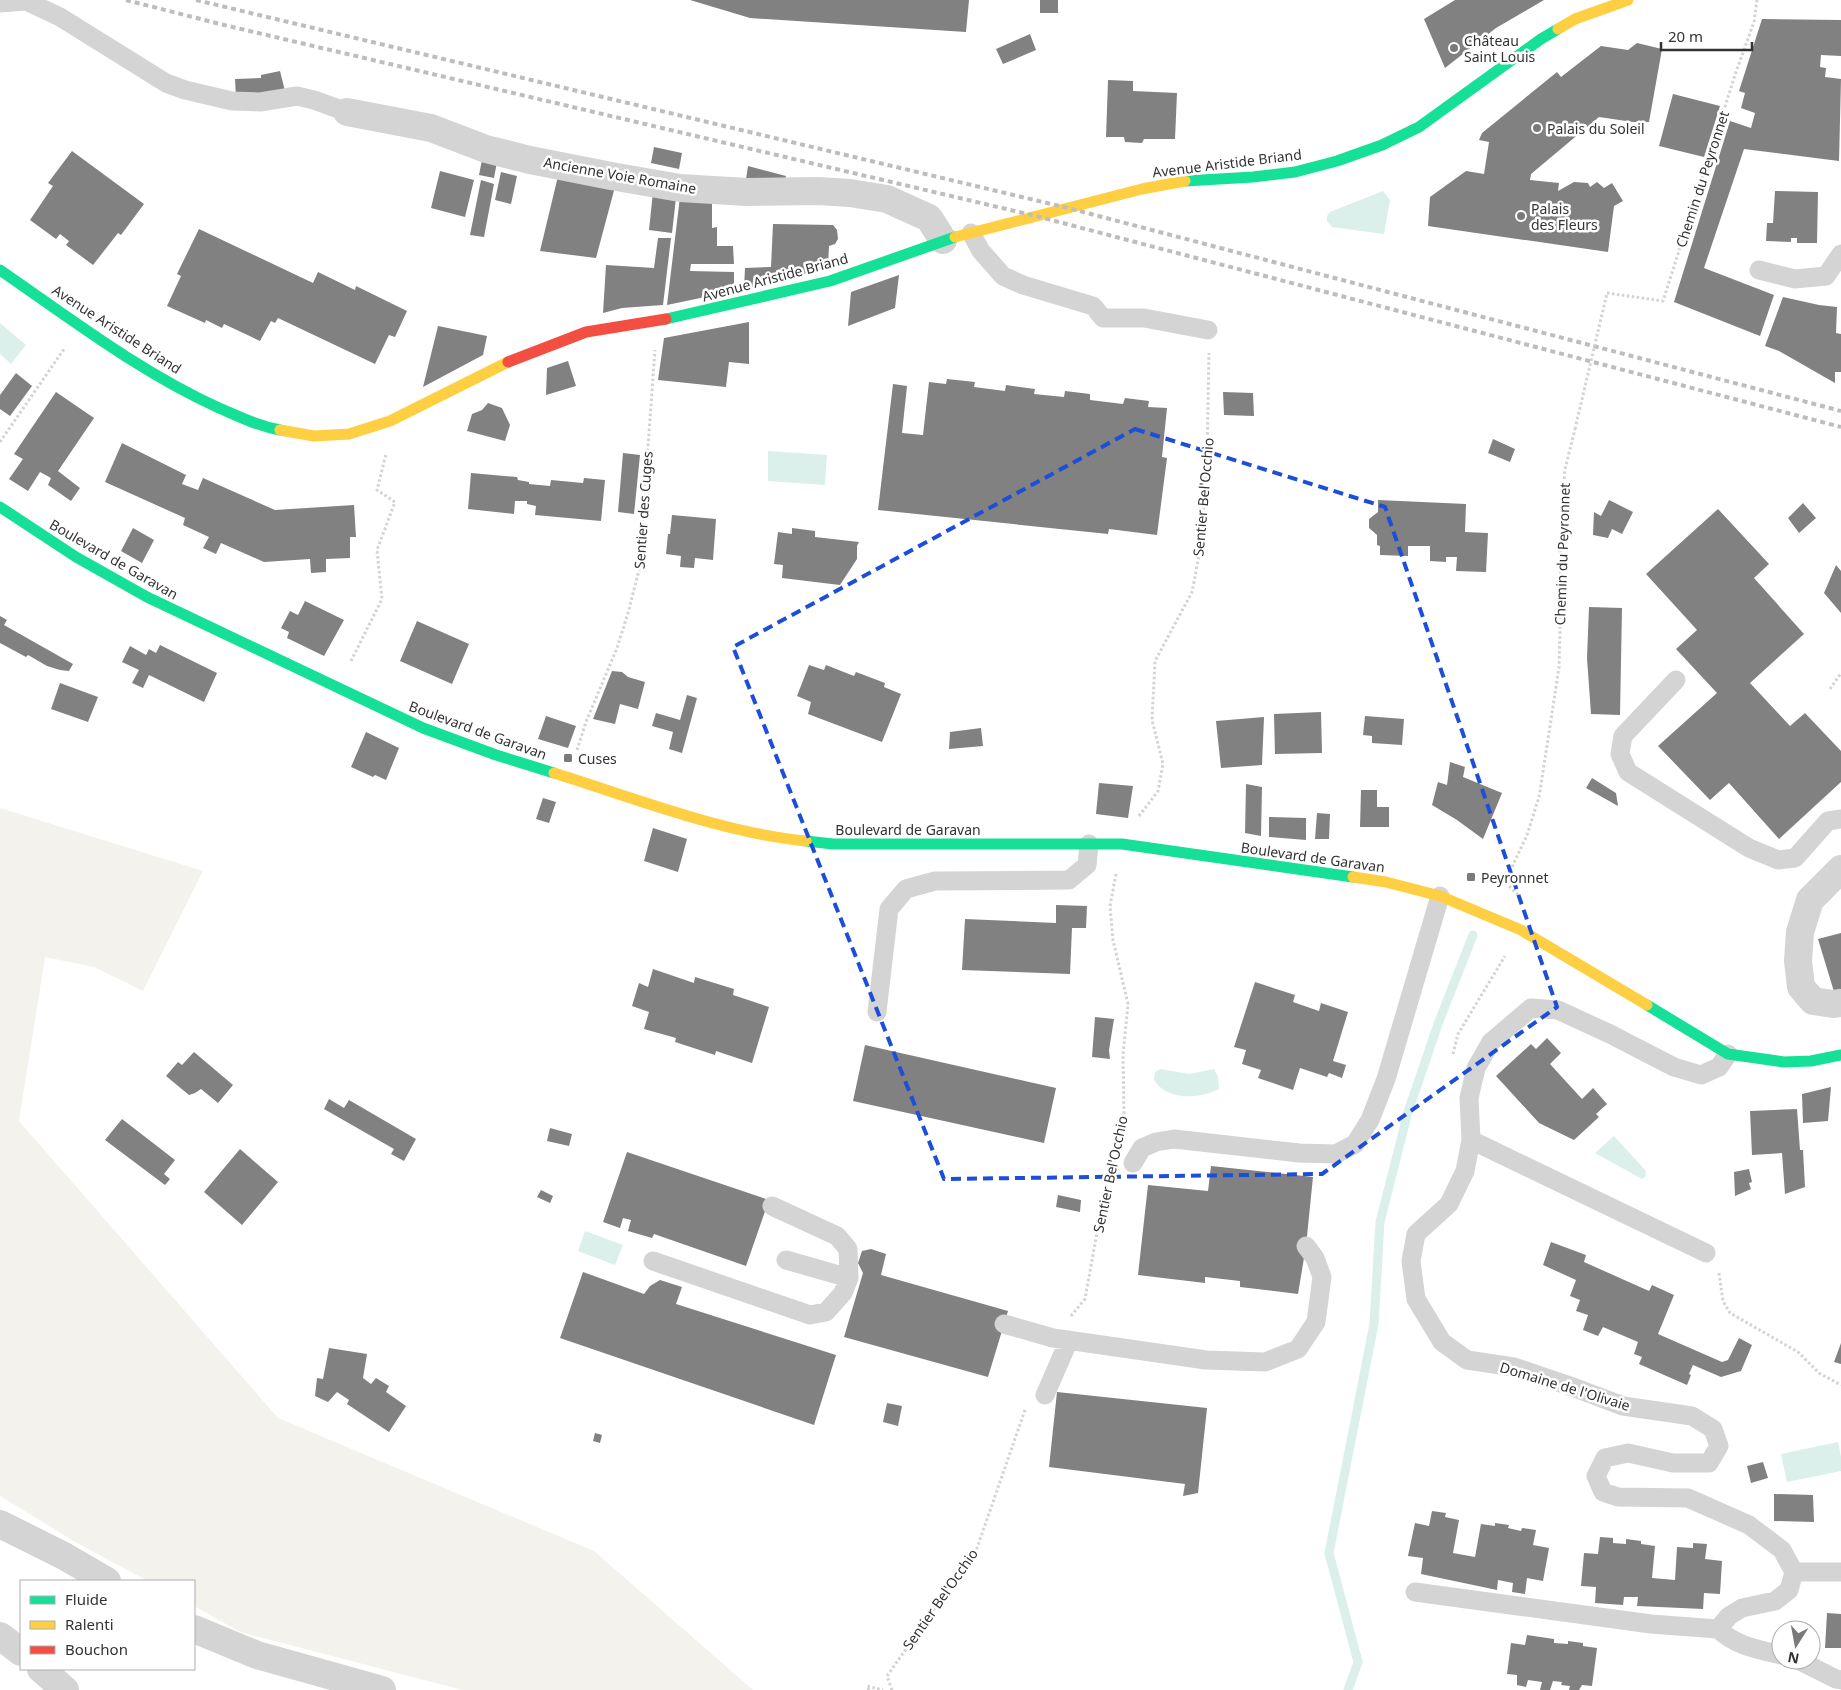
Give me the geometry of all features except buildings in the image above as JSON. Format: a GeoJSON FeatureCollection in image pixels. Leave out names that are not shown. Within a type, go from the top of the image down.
{"type":"FeatureCollection","features":[{"type":"Feature","properties":{"kind":"street","name":"Avenue Aristide Briand"},"geometry":{"type":"LineString","coordinates":[[0,270],[130,360],[200,399],[263,426],[314,436],[349,434],[390,421],[515,358],[586,332],[656,321],[830,281],[943,240],[1142,189],[1184,181],[1253,177],[1295,172],[1337,161],[1382,145],[1419,127],[1541,38],[1575,19],[1628,0]]}},
{"type":"Feature","properties":{"kind":"street","name":"Ancienne Voie Romaine"},"geometry":{"type":"LineString","coordinates":[[346,112],[432,128],[486,149],[530,160],[680,188],[748,192],[818,191],[850,193],[886,199],[929,218],[943,240]]}},
{"type":"Feature","properties":{"kind":"street","name":"Boulevard de Garavan"},"geometry":{"type":"LineString","coordinates":[[0,507],[76,557],[147,597],[423,728],[496,755],[712,823],[760,834],[833,844],[1122,844],[1386,882],[1440,896],[1520,930],[1728,1054],[1762,1061],[1793,1063],[1841,1055]]}},
{"type":"Feature","properties":{"kind":"street"},"geometry":{"type":"LineString","coordinates":[[1841,869],[1810,900],[1800,932],[1798,961],[1801,987],[1813,1001],[1833,1004],[1841,1003]]}},
{"type":"Feature","properties":{"kind":"street"},"geometry":{"type":"LineString","coordinates":[[0,1524],[64,1556],[105,1580]]}},
{"type":"Feature","properties":{"kind":"street"},"geometry":{"type":"LineString","coordinates":[[195,1629],[257,1655],[382,1690]]}},
{"type":"Feature","properties":{"kind":"street"},"geometry":{"type":"LineString","coordinates":[[0,1636],[20,1651]]}},
{"type":"Feature","properties":{"kind":"street"},"geometry":{"type":"LineString","coordinates":[[42,1670],[65,1690]]}},
{"type":"Feature","properties":{"kind":"lane"},"geometry":{"type":"LineString","coordinates":[[0,3],[26,1],[60,17],[166,83],[185,90],[232,101],[260,102],[297,96],[346,112]]}},
{"type":"Feature","properties":{"kind":"lane"},"geometry":{"type":"LineString","coordinates":[[972,233],[981,251],[1003,276],[1023,286],[1093,306],[1103,318],[1144,318],[1208,330]]}},
{"type":"Feature","properties":{"kind":"lane"},"geometry":{"type":"LineString","coordinates":[[1760,270],[1795,279],[1826,276],[1841,254]]}},
{"type":"Feature","properties":{"kind":"lane"},"geometry":{"type":"LineString","coordinates":[[1676,680],[1623,736],[1620,754],[1628,772],[1749,848],[1778,860],[1795,858],[1828,821],[1841,819]]}},
{"type":"Feature","properties":{"kind":"lane"},"geometry":{"type":"LineString","coordinates":[[877,1012],[889,909],[906,889],[935,881],[1069,880],[1087,865],[1089,844]]}},
{"type":"Feature","properties":{"kind":"lane"},"geometry":{"type":"LineString","coordinates":[[1133,1163],[1142,1148],[1156,1142],[1174,1139],[1299,1153],[1336,1154],[1355,1144],[1370,1120],[1386,1079],[1440,896]]}},
{"type":"Feature","properties":{"kind":"lane","name":"Domaine de l'Olivaie"},"geometry":{"type":"LineString","coordinates":[[1728,1054],[1719,1067],[1700,1075],[1674,1067],[1558,1010],[1531,1008],[1491,1042],[1476,1068],[1469,1098],[1471,1140],[1465,1171],[1449,1204],[1416,1234],[1411,1261],[1416,1298],[1442,1342],[1467,1360],[1514,1368],[1623,1406],[1692,1416],[1713,1429],[1719,1446],[1708,1464],[1672,1463],[1628,1453],[1605,1458],[1596,1476],[1603,1492],[1618,1497],[1688,1498],[1749,1525],[1782,1550],[1794,1572]]}},
{"type":"Feature","properties":{"kind":"lane"},"geometry":{"type":"LineString","coordinates":[[1471,1140],[1706,1253]]}},
{"type":"Feature","properties":{"kind":"lane"},"geometry":{"type":"LineString","coordinates":[[653,1262],[810,1315],[826,1312],[843,1293],[849,1278],[848,1249],[837,1236],[772,1206]]}},
{"type":"Feature","properties":{"kind":"lane"},"geometry":{"type":"LineString","coordinates":[[1004,1324],[1061,1339],[1206,1360],[1265,1362],[1298,1350],[1316,1322],[1322,1277],[1314,1258],[1306,1246]]}},
{"type":"Feature","properties":{"kind":"lane"},"geometry":{"type":"LineString","coordinates":[[786,1260],[849,1278]]}},
{"type":"Feature","properties":{"kind":"lane"},"geometry":{"type":"LineString","coordinates":[[1036,1398],[1061,1339]]}},
{"type":"Feature","properties":{"kind":"lane"},"geometry":{"type":"LineString","coordinates":[[1718,1629],[1729,1616],[1742,1608],[1775,1601],[1789,1590],[1794,1572],[1841,1572]]}},
{"type":"Feature","properties":{"kind":"lane"},"geometry":{"type":"LineString","coordinates":[[1414,1592],[1651,1624],[1718,1629],[1729,1639],[1748,1647],[1771,1653]]}},
{"type":"Feature","properties":{"kind":"lane"},"geometry":{"type":"LineString","coordinates":[[1818,1670],[1841,1680]]}},
{"type":"Feature","properties":{"kind":"path","name":"Chemin du Peyronnet"},"geometry":{"type":"LineString","coordinates":[[1451,1062],[1458,1034],[1532,910],[1505,882],[1527,835],[1539,797],[1558,667],[1561,596],[1560,534],[1564,478],[1608,293],[1663,301],[1736,72],[1754,22],[1757,0]]}},
{"type":"Feature","properties":{"kind":"path","name":"Sentier des Cuges"},"geometry":{"type":"LineString","coordinates":[[570,777],[586,722],[623,631],[639,570],[656,321]]}},
{"type":"Feature","properties":{"kind":"path"},"geometry":{"type":"LineString","coordinates":[[0,442],[58,360],[79,324]]}},
{"type":"Feature","properties":{"kind":"path","name":"Sentier Bel'Occhio"},"geometry":{"type":"LineString","coordinates":[[1117,1144],[1124,1115],[1123,1055],[1128,1004],[1113,940],[1110,906],[1122,844],[1133,825],[1158,791],[1163,764],[1152,720],[1156,661],[1192,592],[1201,545],[1207,458],[1208,330]]}},
{"type":"Feature","properties":{"kind":"path"},"geometry":{"type":"LineString","coordinates":[[338,689],[382,599],[377,550],[395,502],[377,490],[388,444],[390,421]]}},
{"type":"Feature","properties":{"kind":"path"},"geometry":{"type":"LineString","coordinates":[[1830,689],[1841,673]]}},
{"type":"Feature","properties":{"kind":"path","name":"Sentier Bel'Occhio"},"geometry":{"type":"LineString","coordinates":[[1061,1339],[1085,1298],[1101,1210],[1112,1163]]}},
{"type":"Feature","properties":{"kind":"path"},"geometry":{"type":"LineString","coordinates":[[1706,1253],[1718,1263],[1723,1301],[1730,1313],[1798,1352],[1819,1373],[1841,1385]]}},
{"type":"Feature","properties":{"kind":"path","name":"Sentier Bel'Occhio"},"geometry":{"type":"LineString","coordinates":[[892,1690],[887,1676],[977,1548],[1036,1398]]}},
{"type":"Feature","properties":{"kind":"path"},"geometry":{"type":"LineString","coordinates":[[869,1690],[867,1686],[883,1690]]}},
{"type":"Feature","properties":{"kind":"highlighted area"},"geometry":{"type":"Polygon","coordinates":[[[1135,429],[1385,507],[1557,1007],[1322,1174],[944,1179],[733,647],[1135,429]]]}},
{"type":"Feature","properties":{"kind":"shaded area"},"geometry":{"type":"Polygon","coordinates":[[[1383,191],[1390,200],[1384,234],[1332,227],[1327,221],[1327,216],[1330,212],[1383,191]]]}},
{"type":"Feature","properties":{"kind":"shaded area"},"geometry":{"type":"Polygon","coordinates":[[[0,323],[26,345],[11,364],[0,354],[0,323]]]}},
{"type":"Feature","properties":{"kind":"shaded area"},"geometry":{"type":"Polygon","coordinates":[[[768,451],[827,455],[825,485],[768,481],[768,451]]]}},
{"type":"Feature","properties":{"kind":"shaded area"},"geometry":{"type":"Polygon","coordinates":[[[0,808],[203,871],[143,991],[94,967],[45,957],[19,1121],[278,1418],[594,1551],[753,1690],[463,1690],[240,1632],[195,1607],[195,1580],[146,1580],[77,1543],[0,1496],[0,808]]]}},
{"type":"Feature","properties":{"kind":"shaded area"},"geometry":{"type":"Polygon","coordinates":[[[1160,1069],[1189,1074],[1214,1069],[1218,1077],[1219,1089],[1202,1095],[1175,1095],[1160,1087],[1154,1080],[1155,1072],[1160,1069]]]}},
{"type":"Feature","properties":{"kind":"shaded area"},"geometry":{"type":"Polygon","coordinates":[[[1614,1136],[1646,1171],[1645,1177],[1642,1179],[1595,1153],[1614,1136]]]}},
{"type":"Feature","properties":{"kind":"shaded area"},"geometry":{"type":"Polygon","coordinates":[[[585,1231],[623,1245],[615,1265],[578,1251],[585,1231]]]}},
{"type":"Feature","properties":{"kind":"shaded area"},"geometry":{"type":"Polygon","coordinates":[[[1838,1442],[1841,1471],[1787,1482],[1781,1454],[1838,1442]]]}},
{"type":"Feature","properties":{"kind":"waterway"},"geometry":{"type":"LineString","coordinates":[[1348,1690],[1358,1662],[1329,1553],[1374,1324],[1380,1222],[1408,1112],[1438,1024],[1473,935]]}},
{"type":"Feature","properties":{"kind":"railway"},"geometry":{"type":"LineString","coordinates":[[126,0],[224,25],[1036,216],[1841,427]]}},
{"type":"Feature","properties":{"kind":"railway"},"geometry":{"type":"LineString","coordinates":[[196,0],[1068,208],[1841,411]]}},
{"type":"Feature","properties":{"kind":"traffic: fast"},"geometry":{"type":"LineString","coordinates":[[1185,181],[1253,177],[1295,172],[1337,161],[1382,145],[1419,127],[1541,39],[1558,29]]}},
{"type":"Feature","properties":{"kind":"traffic: fast"},"geometry":{"type":"LineString","coordinates":[[666,319],[830,281],[955,237]]}},
{"type":"Feature","properties":{"kind":"traffic: fast"},"geometry":{"type":"LineString","coordinates":[[0,270],[106,344],[161,378],[219,408],[257,424],[280,430]]}},
{"type":"Feature","properties":{"kind":"traffic: fast"},"geometry":{"type":"LineString","coordinates":[[0,507],[76,557],[147,597],[423,728],[496,755],[554,773]]}},
{"type":"Feature","properties":{"kind":"traffic: fast"},"geometry":{"type":"LineString","coordinates":[[806,841],[833,844],[1122,844],[1353,877]]}},
{"type":"Feature","properties":{"kind":"traffic: fast"},"geometry":{"type":"LineString","coordinates":[[1647,1005],[1728,1054],[1784,1062],[1811,1061],[1841,1055]]}},
{"type":"Feature","properties":{"kind":"traffic: slow"},"geometry":{"type":"LineString","coordinates":[[1558,29],[1575,19],[1628,0]]}},
{"type":"Feature","properties":{"kind":"traffic: slow"},"geometry":{"type":"LineString","coordinates":[[955,237],[1142,189],[1185,181]]}},
{"type":"Feature","properties":{"kind":"traffic: slow"},"geometry":{"type":"LineString","coordinates":[[280,430],[314,436],[349,434],[390,421],[508,362]]}},
{"type":"Feature","properties":{"kind":"traffic: slow"},"geometry":{"type":"LineString","coordinates":[[554,773],[711,823],[743,831],[806,841]]}},
{"type":"Feature","properties":{"kind":"traffic: slow"},"geometry":{"type":"LineString","coordinates":[[1353,877],[1386,882],[1440,896],[1521,930],[1647,1005]]}},
{"type":"Feature","properties":{"kind":"traffic: jam"},"geometry":{"type":"LineString","coordinates":[[508,362],[586,332],[666,319]]}},
{"type":"Feature","properties":{"kind":"place","name":"Château Saint Louis"},"geometry":{"type":"Point","coordinates":[1454,48]}},
{"type":"Feature","properties":{"kind":"place","name":"Palais du Soleil"},"geometry":{"type":"Point","coordinates":[1537,128]}},
{"type":"Feature","properties":{"kind":"place","name":"Palais des Fleurs"},"geometry":{"type":"Point","coordinates":[1521,216]}},
{"type":"Feature","properties":{"kind":"place","name":"Cuses"},"geometry":{"type":"Point","coordinates":[568,758]}},
{"type":"Feature","properties":{"kind":"place","name":"Peyronnet"},"geometry":{"type":"Point","coordinates":[1471,877]}}]}
